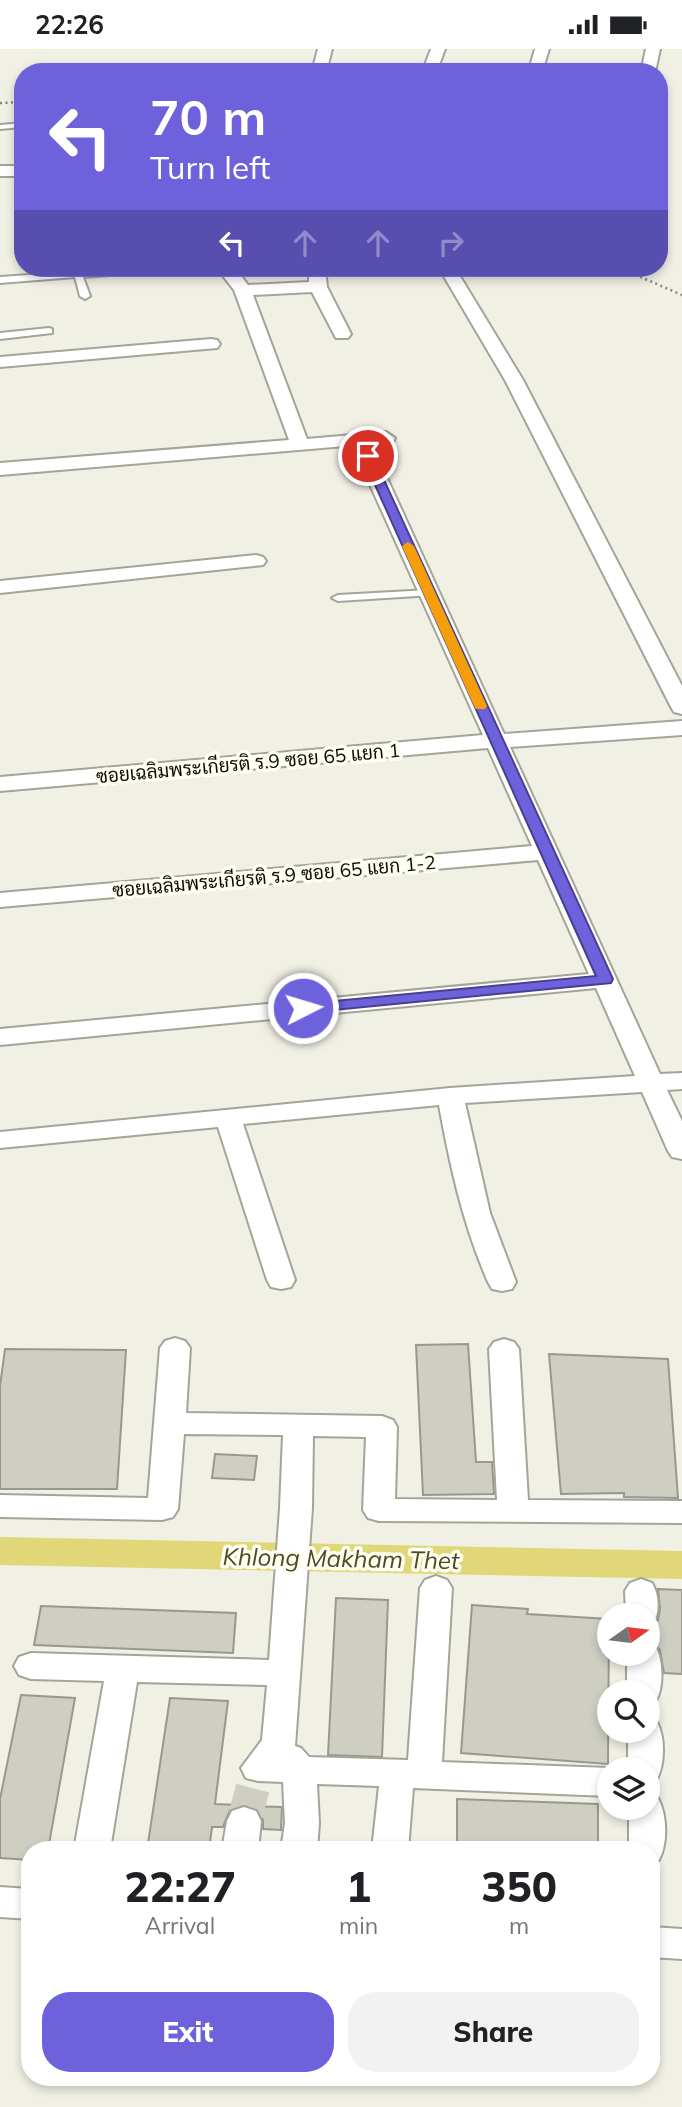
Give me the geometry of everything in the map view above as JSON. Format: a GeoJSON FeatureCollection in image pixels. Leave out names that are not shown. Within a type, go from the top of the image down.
{"type":"FeatureCollection","features":[{"type":"Feature","properties":{"kind":"street"},"geometry":{"type":"LineString","coordinates":[[235,277],[243,290],[300,445]]}},
{"type":"Feature","properties":{"kind":"street"},"geometry":{"type":"LineString","coordinates":[[317,277],[318,287],[342,334]]}},
{"type":"Feature","properties":{"kind":"street"},"geometry":{"type":"LineString","coordinates":[[452,277],[514,380],[682,707]]}},
{"type":"Feature","properties":{"kind":"street"},"geometry":{"type":"LineString","coordinates":[[243,290],[318,287]]}},
{"type":"Feature","properties":{"kind":"street"},"geometry":{"type":"LineString","coordinates":[[0,362],[211,344]]}},
{"type":"Feature","properties":{"kind":"street"},"geometry":{"type":"LineString","coordinates":[[0,468],[386,438]]}},
{"type":"Feature","properties":{"kind":"street"},"geometry":{"type":"LineString","coordinates":[[368,456],[682,1151]]}},
{"type":"Feature","properties":{"kind":"street"},"geometry":{"type":"LineString","coordinates":[[0,587],[256,561]]}},
{"type":"Feature","properties":{"kind":"street","name":"ซอยเฉลิมพระเกียรติ ร.9 ซอย 65 แยก 1"},"geometry":{"type":"LineString","coordinates":[[0,785],[496,741],[682,728]]}},
{"type":"Feature","properties":{"kind":"street","name":"ซอยเฉลิมพระเกียรติ ร.9 ซอย 65 แยก 1-2"},"geometry":{"type":"LineString","coordinates":[[0,900],[547,852]]}},
{"type":"Feature","properties":{"kind":"street"},"geometry":{"type":"LineString","coordinates":[[0,1037],[605,979]]}},
{"type":"Feature","properties":{"kind":"street"},"geometry":{"type":"LineString","coordinates":[[0,1140],[450,1096],[682,1081]]}},
{"type":"Feature","properties":{"kind":"street"},"geometry":{"type":"LineString","coordinates":[[450,1096],[471,1205],[502,1282]]}},
{"type":"Feature","properties":{"kind":"street"},"geometry":{"type":"LineString","coordinates":[[228,1118],[281,1280]]}},
{"type":"Feature","properties":{"kind":"street"},"geometry":{"type":"LineString","coordinates":[[0,1506],[162,1509],[175,1348]]}},
{"type":"Feature","properties":{"kind":"street"},"geometry":{"type":"LineString","coordinates":[[504,1349],[513,1511]]}},
{"type":"Feature","properties":{"kind":"street"},"geometry":{"type":"LineString","coordinates":[[170,1423],[382,1427],[379,1510],[682,1512]]}},
{"type":"Feature","properties":{"kind":"street"},"geometry":{"type":"LineString","coordinates":[[298,1425],[296,1507],[279,1761],[302,1823],[300,1841]]}},
{"type":"Feature","properties":{"kind":"street"},"geometry":{"type":"LineString","coordinates":[[392,1841],[410,1774],[436,1588]]}},
{"type":"Feature","properties":{"kind":"street"},"geometry":{"type":"LineString","coordinates":[[30,1666],[284,1673]]}},
{"type":"Feature","properties":{"kind":"street"},"geometry":{"type":"LineString","coordinates":[[93,1841],[122,1669]]}},
{"type":"Feature","properties":{"kind":"street"},"geometry":{"type":"LineString","coordinates":[[279,1761],[410,1774],[597,1782]]}},
{"type":"Feature","properties":{"kind":"street"},"geometry":{"type":"LineString","coordinates":[[646,1820],[647,1841]]}},
{"type":"Feature","properties":{"kind":"street"},"geometry":{"type":"LineString","coordinates":[[0,1902],[21,1903]]}},
{"type":"Feature","properties":{"kind":"street"},"geometry":{"type":"LineString","coordinates":[[660,1943],[682,1944]]}},
{"type":"Feature","properties":{"kind":"lane"},"geometry":{"type":"LineString","coordinates":[[0,280],[39,277]]}},
{"type":"Feature","properties":{"kind":"lane"},"geometry":{"type":"LineString","coordinates":[[79,277],[85,296]]}},
{"type":"Feature","properties":{"kind":"lane"},"geometry":{"type":"LineString","coordinates":[[0,335],[49,331]]}},
{"type":"Feature","properties":{"kind":"lane"},"geometry":{"type":"LineString","coordinates":[[338,598],[429,593]]}},
{"type":"Feature","properties":{"kind":"path"},"geometry":{"type":"LineString","coordinates":[[641,277],[682,295]]}},
{"type":"Feature","properties":{"kind":"building"},"geometry":{"type":"Polygon","coordinates":[[[468,1344],[476,1462],[492,1462],[494,1494],[423,1495],[416,1345],[468,1344]]]}},
{"type":"Feature","properties":{"kind":"building"},"geometry":{"type":"Polygon","coordinates":[[[5,1349],[126,1350],[117,1489],[0,1489],[0,1386],[5,1349]]]}},
{"type":"Feature","properties":{"kind":"building"},"geometry":{"type":"Polygon","coordinates":[[[549,1354],[668,1359],[678,1498],[624,1497],[624,1493],[561,1494],[549,1354]]]}},
{"type":"Feature","properties":{"kind":"building"},"geometry":{"type":"Polygon","coordinates":[[[215,1454],[257,1456],[254,1480],[212,1478],[215,1454]]]}},
{"type":"Feature","properties":{"kind":"building"},"geometry":{"type":"Polygon","coordinates":[[[658,1589],[682,1590],[682,1674],[664,1673],[660,1650],[658,1589]]]}},
{"type":"Feature","properties":{"kind":"building"},"geometry":{"type":"Polygon","coordinates":[[[336,1598],[388,1600],[382,1757],[328,1755],[336,1598]]]}},
{"type":"Feature","properties":{"kind":"building"},"geometry":{"type":"Polygon","coordinates":[[[472,1605],[528,1609],[527,1614],[597,1618],[597,1666],[609,1666],[609,1680],[597,1680],[597,1743],[608,1743],[608,1757],[597,1757],[597,1763],[461,1753],[472,1605]]]}},
{"type":"Feature","properties":{"kind":"building"},"geometry":{"type":"Polygon","coordinates":[[[41,1606],[236,1613],[233,1653],[34,1645],[41,1606]]]}},
{"type":"Feature","properties":{"kind":"building"},"geometry":{"type":"Polygon","coordinates":[[[21,1695],[75,1698],[50,1841],[21,1841],[21,1859],[0,1858],[0,1799],[21,1695]]]}},
{"type":"Feature","properties":{"kind":"building"},"geometry":{"type":"Polygon","coordinates":[[[170,1698],[228,1701],[215,1804],[241,1805],[230,1810],[223,1827],[212,1827],[210,1841],[148,1841],[170,1698]]]}},
{"type":"Feature","properties":{"kind":"building"},"geometry":{"type":"Polygon","coordinates":[[[457,1799],[597,1804],[598,1841],[457,1841],[457,1799]]]}},
{"type":"Feature","properties":{"kind":"building"},"geometry":{"type":"Polygon","coordinates":[[[248,1806],[282,1807],[281,1830],[263,1829],[263,1820],[258,1810],[248,1806]]]}},
{"type":"Feature","properties":{"kind":"waterway","name":"Khlong Makham Thet"},"geometry":{"type":"LineString","coordinates":[[0,1551],[682,1565]]}},
{"type":"Feature","properties":{"kind":"tunnel"},"geometry":{"type":"LineString","coordinates":[[244,1821],[258,1768]]}},
{"type":"Feature","properties":{"kind":"slow traffic"},"geometry":{"type":"LineString","coordinates":[[408,546],[480,706]]}},
{"type":"Feature","properties":{"kind":"route"},"geometry":{"type":"LineString","coordinates":[[303,1008],[605,979],[368,456]]}}]}
